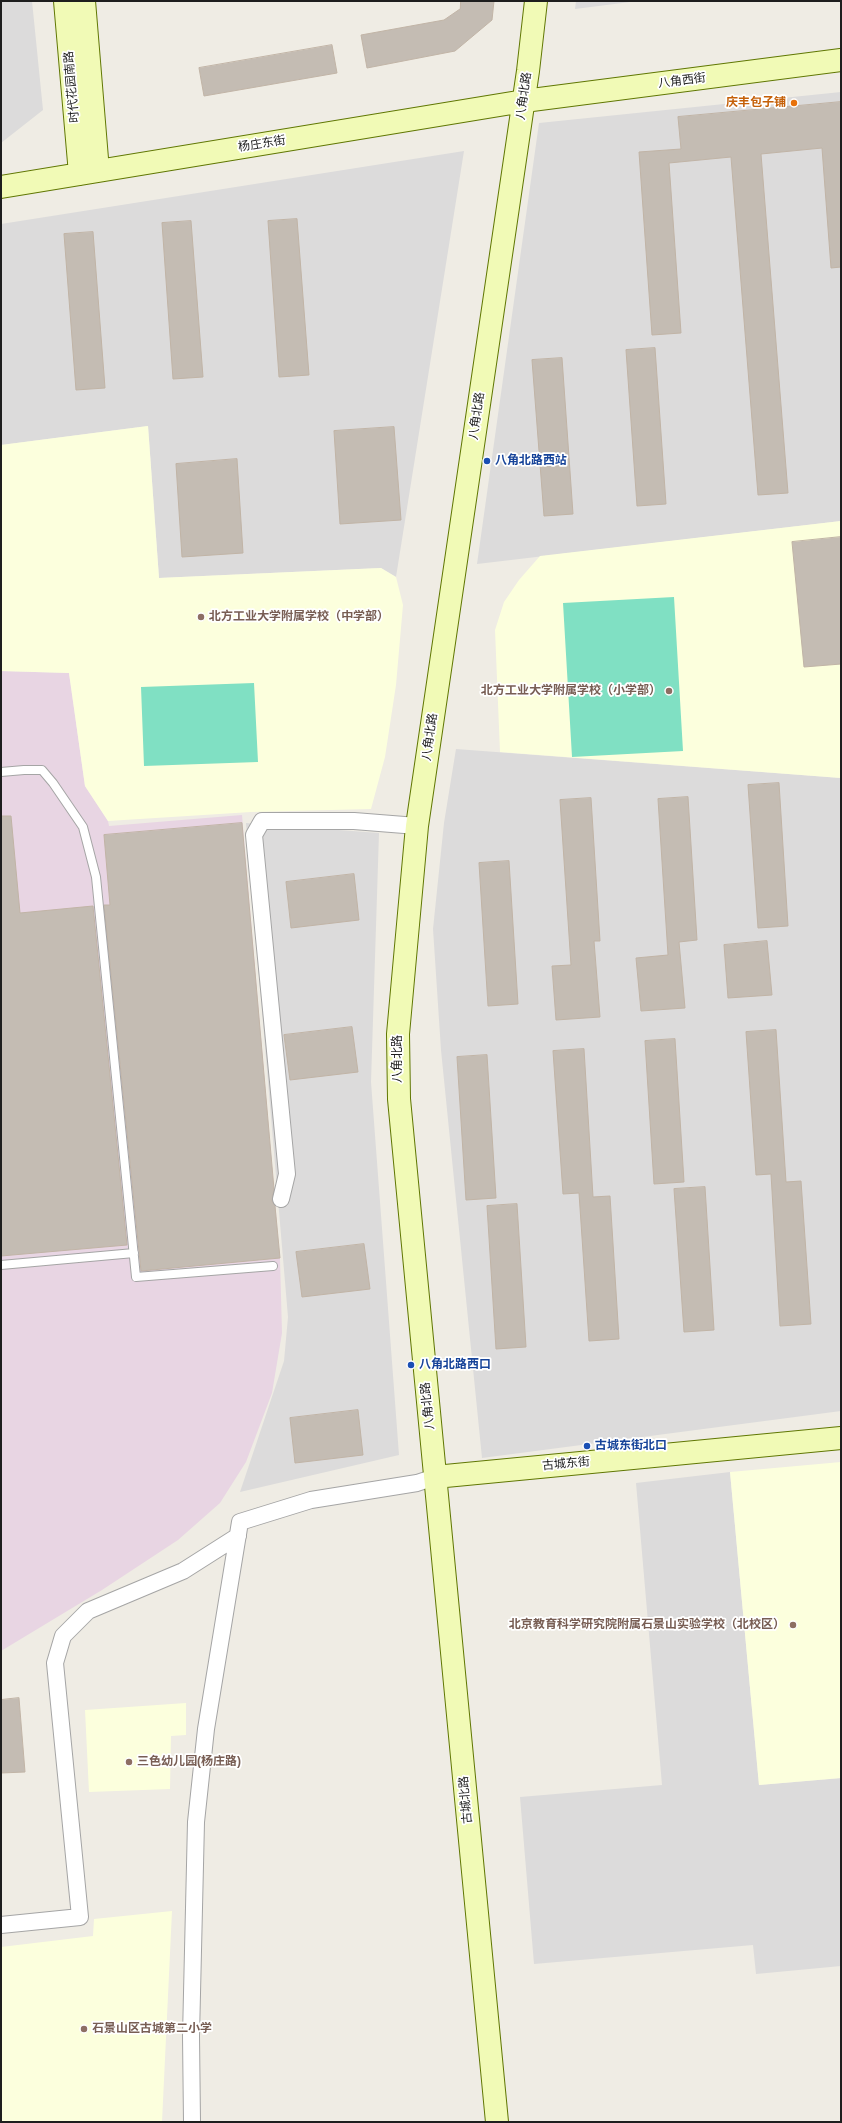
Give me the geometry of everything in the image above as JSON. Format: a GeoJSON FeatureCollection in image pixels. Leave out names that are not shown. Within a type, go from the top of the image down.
{"type":"FeatureCollection","features":[{"type":"Feature","properties":{"kind":"street","name":"时代花园南路"},"geometry":{"type":"LineString","coordinates":[[65,1],[89,172]]}},
{"type":"Feature","properties":{"kind":"street","name":"时代花园南路"},"geometry":{"type":"LineString","coordinates":[[84,1],[89,172]]}},
{"type":"Feature","properties":{"kind":"street","name":"八角北路"},"geometry":{"type":"LineString","coordinates":[[435,1477],[398,1086],[398,1034],[417,826],[524,101],[536,1]]}},
{"type":"Feature","properties":{"kind":"street","name":"八角西街"},"geometry":{"type":"LineString","coordinates":[[524,101],[841,60]]}},
{"type":"Feature","properties":{"kind":"street","name":"杨庄东街"},"geometry":{"type":"LineString","coordinates":[[1,187],[524,101]]}},
{"type":"Feature","properties":{"kind":"street"},"geometry":{"type":"LineString","coordinates":[[281,1199],[287,1174],[254,835],[262,821],[354,821],[417,826]]}},
{"type":"Feature","properties":{"kind":"street","name":"古城东街"},"geometry":{"type":"LineString","coordinates":[[435,1477],[841,1438]]}},
{"type":"Feature","properties":{"kind":"street"},"geometry":{"type":"LineString","coordinates":[[192,2122],[191,2036],[196,1822],[206,1730],[240,1522],[311,1500],[417,1483],[435,1477]]}},
{"type":"Feature","properties":{"kind":"street","name":"古城北路"},"geometry":{"type":"LineString","coordinates":[[435,1477],[497,2122]]}},
{"type":"Feature","properties":{"kind":"street"},"geometry":{"type":"LineString","coordinates":[[1,1925],[80,1917],[55,1663],[63,1636],[88,1611],[183,1571],[238,1536]]}},
{"type":"Feature","properties":{"kind":"lane"},"geometry":{"type":"LineString","coordinates":[[1,772],[42,770],[53,783],[83,827],[96,877],[136,1277],[273,1266]]}},
{"type":"Feature","properties":{"kind":"lane"},"geometry":{"type":"LineString","coordinates":[[1,1265],[134,1253]]}},
{"type":"Feature","properties":{"kind":"shaded area"},"geometry":{"type":"Polygon","coordinates":[[[1,1],[32,1],[43,110],[1,143],[1,1]]]}},
{"type":"Feature","properties":{"kind":"shaded area"},"geometry":{"type":"Polygon","coordinates":[[[576,1],[638,1],[575,9],[576,1]]]}},
{"type":"Feature","properties":{"kind":"shaded area"},"geometry":{"type":"Polygon","coordinates":[[[841,92],[841,521],[477,564],[539,123],[841,92]]]}},
{"type":"Feature","properties":{"kind":"shaded area"},"geometry":{"type":"Polygon","coordinates":[[[464,151],[396,577],[381,568],[159,578],[148,426],[1,445],[1,224],[464,151]]]}},
{"type":"Feature","properties":{"kind":"shaded area","name":"北方工业大学附属学校（中学部）"},"geometry":{"type":"Polygon","coordinates":[[[148,426],[159,578],[381,568],[396,577],[403,605],[396,685],[385,757],[371,809],[251,812],[108,821],[85,786],[69,673],[1,671],[1,445],[148,426]]]}},
{"type":"Feature","properties":{"kind":"shaded area","name":"北方工业大学附属学校（小学部）"},"geometry":{"type":"Polygon","coordinates":[[[841,521],[841,778],[500,752],[495,630],[504,602],[519,580],[540,556],[841,521]]]}},
{"type":"Feature","properties":{"kind":"shaded area"},"geometry":{"type":"Polygon","coordinates":[[[1,671],[69,673],[85,786],[108,821],[109,826],[242,815],[280,1259],[282,1333],[272,1393],[246,1462],[220,1503],[178,1540],[102,1590],[1,1651],[1,671]]]}},
{"type":"Feature","properties":{"kind":"shaded area"},"geometry":{"type":"Polygon","coordinates":[[[456,749],[841,778],[841,1411],[482,1458],[441,1050],[433,929],[444,823],[456,749]]]}},
{"type":"Feature","properties":{"kind":"shaded area"},"geometry":{"type":"Polygon","coordinates":[[[246,823],[379,833],[371,1082],[399,1455],[240,1492],[284,1361],[288,1317],[246,823]]]}},
{"type":"Feature","properties":{"kind":"shaded area","name":"北京教育科学研究院附属石景山实验学校（北校区）"},"geometry":{"type":"Polygon","coordinates":[[[841,1462],[841,1778],[759,1785],[730,1472],[841,1462]]]}},
{"type":"Feature","properties":{"kind":"shaded area"},"geometry":{"type":"Polygon","coordinates":[[[730,1472],[759,1785],[841,1778],[841,1966],[756,1974],[753,1945],[534,1964],[520,1797],[662,1785],[636,1483],[730,1472]]]}},
{"type":"Feature","properties":{"kind":"shaded area","name":"三色幼儿园(杨庄路)"},"geometry":{"type":"Polygon","coordinates":[[[186,1703],[186,1735],[171,1736],[170,1789],[89,1792],[85,1710],[186,1703]]]}},
{"type":"Feature","properties":{"kind":"shaded area","name":"石景山区古城第二小学"},"geometry":{"type":"Polygon","coordinates":[[[172,1911],[162,2122],[2,2122],[1,1947],[93,1936],[94,1919],[172,1911]]]}},
{"type":"Feature","properties":{"kind":"green space"},"geometry":{"type":"Polygon","coordinates":[[[674,597],[683,751],[572,757],[563,603],[674,597]]]}},
{"type":"Feature","properties":{"kind":"green space"},"geometry":{"type":"Polygon","coordinates":[[[254,683],[258,762],[144,766],[141,687],[254,683]]]}},
{"type":"Feature","properties":{"kind":"building"},"geometry":{"type":"Polygon","coordinates":[[[461,1],[494,1],[492,20],[455,51],[367,68],[361,35],[444,20],[460,9],[461,1]]]}},
{"type":"Feature","properties":{"kind":"building"},"geometry":{"type":"Polygon","coordinates":[[[332,45],[337,73],[204,96],[199,68],[332,45]]]}},
{"type":"Feature","properties":{"kind":"building"},"geometry":{"type":"Polygon","coordinates":[[[841,102],[841,267],[831,268],[822,148],[761,154],[788,493],[758,495],[731,157],[669,163],[681,333],[652,335],[639,152],[681,149],[678,117],[841,102]]]}},
{"type":"Feature","properties":{"kind":"building"},"geometry":{"type":"Polygon","coordinates":[[[297,219],[309,375],[279,377],[268,221],[297,219]]]}},
{"type":"Feature","properties":{"kind":"building"},"geometry":{"type":"Polygon","coordinates":[[[191,221],[203,377],[173,379],[162,223],[191,221]]]}},
{"type":"Feature","properties":{"kind":"building"},"geometry":{"type":"Polygon","coordinates":[[[93,232],[105,388],[76,390],[64,234],[93,232]]]}},
{"type":"Feature","properties":{"kind":"building"},"geometry":{"type":"Polygon","coordinates":[[[655,348],[666,504],[637,506],[626,350],[655,348]]]}},
{"type":"Feature","properties":{"kind":"building"},"geometry":{"type":"Polygon","coordinates":[[[562,358],[573,514],[544,516],[532,360],[562,358]]]}},
{"type":"Feature","properties":{"kind":"building"},"geometry":{"type":"Polygon","coordinates":[[[394,427],[401,520],[340,524],[334,431],[394,427]]]}},
{"type":"Feature","properties":{"kind":"building"},"geometry":{"type":"Polygon","coordinates":[[[237,459],[243,553],[182,557],[176,464],[237,459]]]}},
{"type":"Feature","properties":{"kind":"building"},"geometry":{"type":"Polygon","coordinates":[[[841,537],[841,664],[804,667],[792,542],[841,537]]]}},
{"type":"Feature","properties":{"kind":"building"},"geometry":{"type":"Polygon","coordinates":[[[779,783],[788,926],[758,928],[748,785],[779,783]]]}},
{"type":"Feature","properties":{"kind":"building"},"geometry":{"type":"Polygon","coordinates":[[[688,797],[697,940],[679,942],[685,1008],[641,1011],[636,958],[668,955],[658,799],[688,797]]]}},
{"type":"Feature","properties":{"kind":"building"},"geometry":{"type":"Polygon","coordinates":[[[591,798],[600,941],[594,941],[600,1017],[556,1020],[552,966],[571,965],[560,800],[591,798]]]}},
{"type":"Feature","properties":{"kind":"building"},"geometry":{"type":"Polygon","coordinates":[[[1,816],[11,816],[20,913],[93,906],[127,1245],[1,1256],[1,816]]]}},
{"type":"Feature","properties":{"kind":"building"},"geometry":{"type":"Polygon","coordinates":[[[242,823],[274,1189],[272,1201],[275,1206],[280,1258],[141,1271],[104,905],[110,905],[104,835],[242,823]]]}},
{"type":"Feature","properties":{"kind":"building"},"geometry":{"type":"Polygon","coordinates":[[[509,861],[518,1004],[488,1006],[479,863],[509,861]]]}},
{"type":"Feature","properties":{"kind":"building"},"geometry":{"type":"Polygon","coordinates":[[[354,874],[359,920],[291,928],[286,882],[354,874]]]}},
{"type":"Feature","properties":{"kind":"building"},"geometry":{"type":"Polygon","coordinates":[[[767,941],[772,995],[728,998],[724,945],[767,941]]]}},
{"type":"Feature","properties":{"kind":"building"},"geometry":{"type":"Polygon","coordinates":[[[352,1027],[358,1072],[290,1080],[284,1035],[352,1027]]]}},
{"type":"Feature","properties":{"kind":"building"},"geometry":{"type":"Polygon","coordinates":[[[776,1030],[786,1182],[801,1181],[811,1324],[780,1326],[771,1174],[756,1175],[746,1032],[776,1030]]]}},
{"type":"Feature","properties":{"kind":"building"},"geometry":{"type":"Polygon","coordinates":[[[675,1039],[684,1182],[654,1184],[645,1041],[675,1039]]]}},
{"type":"Feature","properties":{"kind":"building"},"geometry":{"type":"Polygon","coordinates":[[[584,1049],[593,1197],[610,1196],[619,1339],[589,1341],[579,1193],[563,1194],[553,1051],[584,1049]]]}},
{"type":"Feature","properties":{"kind":"building"},"geometry":{"type":"Polygon","coordinates":[[[487,1055],[496,1198],[466,1200],[457,1057],[487,1055]]]}},
{"type":"Feature","properties":{"kind":"building"},"geometry":{"type":"Polygon","coordinates":[[[705,1187],[714,1330],[684,1332],[674,1189],[705,1187]]]}},
{"type":"Feature","properties":{"kind":"building"},"geometry":{"type":"Polygon","coordinates":[[[517,1204],[526,1347],[496,1349],[487,1206],[517,1204]]]}},
{"type":"Feature","properties":{"kind":"building"},"geometry":{"type":"Polygon","coordinates":[[[364,1244],[370,1289],[302,1297],[296,1252],[364,1244]]]}},
{"type":"Feature","properties":{"kind":"building"},"geometry":{"type":"Polygon","coordinates":[[[358,1410],[363,1455],[295,1463],[290,1418],[358,1410]]]}},
{"type":"Feature","properties":{"kind":"building"},"geometry":{"type":"Polygon","coordinates":[[[19,1698],[25,1772],[1,1773],[1,1700],[19,1698]]]}},
{"type":"Feature","properties":{"kind":"place","name":"庆丰包子铺"},"geometry":{"type":"Point","coordinates":[794,103]}},
{"type":"Feature","properties":{"kind":"place","name":"八角北路西站"},"geometry":{"type":"Point","coordinates":[487,461]}},
{"type":"Feature","properties":{"kind":"place","name":"北方工业大学附属学校（中学部）"},"geometry":{"type":"Point","coordinates":[201,617]}},
{"type":"Feature","properties":{"kind":"place","name":"北方工业大学附属学校（小学部）"},"geometry":{"type":"Point","coordinates":[669,691]}},
{"type":"Feature","properties":{"kind":"place","name":"八角北路西口"},"geometry":{"type":"Point","coordinates":[411,1365]}},
{"type":"Feature","properties":{"kind":"place","name":"古城东街北口"},"geometry":{"type":"Point","coordinates":[587,1446]}},
{"type":"Feature","properties":{"kind":"place","name":"北京教育科学研究院附属石景山实验学校（北校区）"},"geometry":{"type":"Point","coordinates":[793,1625]}},
{"type":"Feature","properties":{"kind":"place","name":"三色幼儿园(杨庄路)"},"geometry":{"type":"Point","coordinates":[129,1762]}},
{"type":"Feature","properties":{"kind":"place","name":"石景山区古城第二小学"},"geometry":{"type":"Point","coordinates":[84,2029]}}]}
